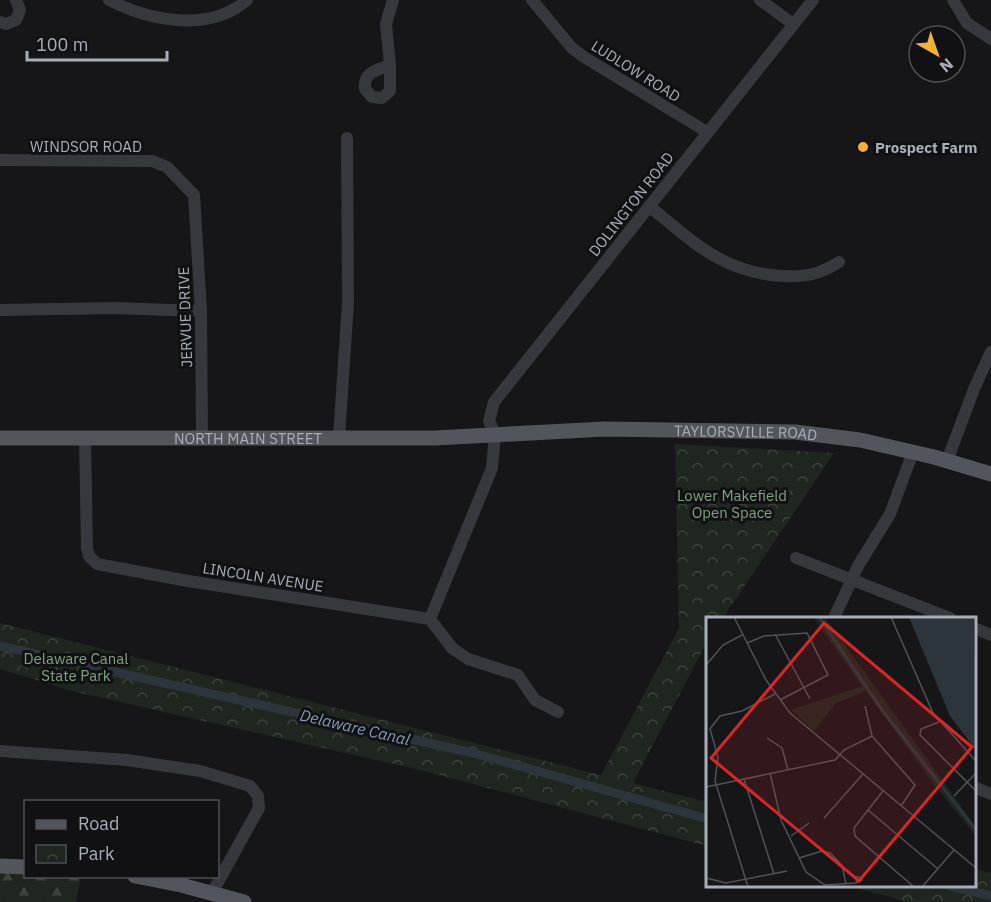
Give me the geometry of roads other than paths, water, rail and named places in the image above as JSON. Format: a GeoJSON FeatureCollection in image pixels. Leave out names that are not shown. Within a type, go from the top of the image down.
{"type":"FeatureCollection","features":[{"type":"Feature","properties":{"kind":"main road","name":"TAYLORSVILLE ROAD"},"geometry":{"type":"LineString","coordinates":[[495,434],[605,429],[795,432],[843,437],[913,452],[991,474]]}},
{"type":"Feature","properties":{"kind":"main road","name":"NORTH MAIN STREET"},"geometry":{"type":"LineString","coordinates":[[0,438],[435,438],[495,434]]}},
{"type":"Feature","properties":{"kind":"main road"},"geometry":{"type":"LineString","coordinates":[[0,866],[24,867]]}},
{"type":"Feature","properties":{"kind":"main road"},"geometry":{"type":"LineString","coordinates":[[144,878],[244,902]]}},
{"type":"Feature","properties":{"kind":"street"},"geometry":{"type":"LineString","coordinates":[[0,22],[6,24],[16,20],[21,10],[16,0]]}},
{"type":"Feature","properties":{"kind":"street"},"geometry":{"type":"LineString","coordinates":[[109,0],[149,16],[196,20],[219,17],[247,0]]}},
{"type":"Feature","properties":{"kind":"street"},"geometry":{"type":"LineString","coordinates":[[390,65],[386,24],[393,0]]}},
{"type":"Feature","properties":{"kind":"street","name":"LUDLOW ROAD"},"geometry":{"type":"LineString","coordinates":[[532,0],[572,48],[707,132]]}},
{"type":"Feature","properties":{"kind":"street"},"geometry":{"type":"LineString","coordinates":[[760,0],[793,24]]}},
{"type":"Feature","properties":{"kind":"street","name":"DOLINGTON ROAD"},"geometry":{"type":"LineString","coordinates":[[432,621],[489,480],[495,434],[489,421],[494,402],[813,0]]}},
{"type":"Feature","properties":{"kind":"street"},"geometry":{"type":"LineString","coordinates":[[953,0],[967,23],[991,39]]}},
{"type":"Feature","properties":{"kind":"street"},"geometry":{"type":"LineString","coordinates":[[339,437],[348,302],[347,138]]}},
{"type":"Feature","properties":{"kind":"street","name":"WINDSOR ROAD"},"geometry":{"type":"LineString","coordinates":[[0,160],[152,161],[167,167],[194,195]]}},
{"type":"Feature","properties":{"kind":"street","name":"JERVUE DRIVE"},"geometry":{"type":"LineString","coordinates":[[194,195],[201,311],[202,437]]}},
{"type":"Feature","properties":{"kind":"street"},"geometry":{"type":"LineString","coordinates":[[649,206],[695,243],[732,267],[744,271],[760,275],[807,277],[823,273],[839,262]]}},
{"type":"Feature","properties":{"kind":"street"},"geometry":{"type":"LineString","coordinates":[[0,310],[114,308],[201,311]]}},
{"type":"Feature","properties":{"kind":"street"},"geometry":{"type":"LineString","coordinates":[[947,461],[974,389],[991,352]]}},
{"type":"Feature","properties":{"kind":"street","name":"LINCOLN AVENUE"},"geometry":{"type":"LineString","coordinates":[[85,438],[87,548],[92,560],[105,566],[188,581],[432,621]]}},
{"type":"Feature","properties":{"kind":"street"},"geometry":{"type":"LineString","coordinates":[[834,617],[851,579],[890,514],[913,452]]}},
{"type":"Feature","properties":{"kind":"street"},"geometry":{"type":"LineString","coordinates":[[796,558],[947,617]]}},
{"type":"Feature","properties":{"kind":"street"},"geometry":{"type":"LineString","coordinates":[[432,621],[452,648],[478,664],[518,675],[535,700],[558,712]]}},
{"type":"Feature","properties":{"kind":"street"},"geometry":{"type":"LineString","coordinates":[[976,628],[991,635]]}},
{"type":"Feature","properties":{"kind":"street"},"geometry":{"type":"LineString","coordinates":[[0,751],[127,760],[200,771],[243,782],[255,791],[260,802],[259,808],[212,893]]}},
{"type":"Feature","properties":{"kind":"street"},"geometry":{"type":"LineString","coordinates":[[976,787],[991,794]]}},
{"type":"Feature","properties":{"kind":"waterway","name":"Delaware Canal"},"geometry":{"type":"LineString","coordinates":[[0,646],[473,753],[706,818]]}},
{"type":"Feature","properties":{"kind":"waterway","name":"Delaware Canal"},"geometry":{"type":"LineString","coordinates":[[954,887],[991,896]]}},
{"type":"Feature","properties":{"kind":"place","name":"Prospect Farm"},"geometry":{"type":"Point","coordinates":[863,147]}},
{"type":"Feature","properties":{"kind":"park label","name":"Lower Makefield Open Space"},"geometry":{"type":"Point","coordinates":[732,504]}},
{"type":"Feature","properties":{"kind":"park label","name":"Delaware Canal State Park"},"geometry":{"type":"Point","coordinates":[76,666]}}]}
